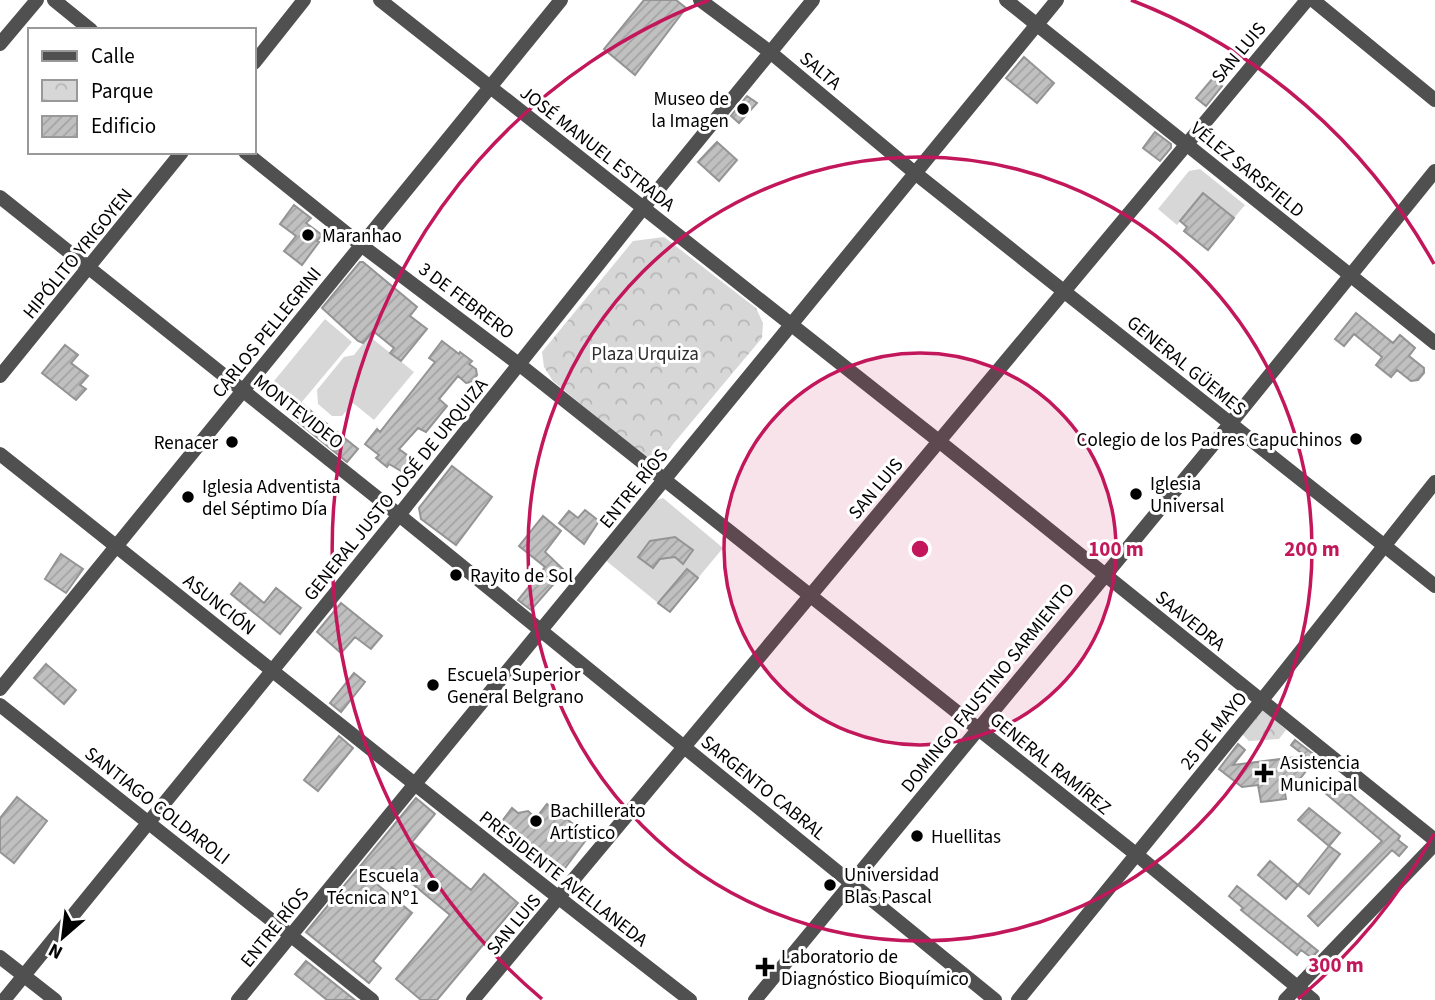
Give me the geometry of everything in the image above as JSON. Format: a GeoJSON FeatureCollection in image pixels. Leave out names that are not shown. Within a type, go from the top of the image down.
{"type":"FeatureCollection","features":[{"type":"Feature","properties":{"kind":"street"},"geometry":{"type":"LineString","coordinates":[[0,44],[37,0]]}},
{"type":"Feature","properties":{"kind":"street"},"geometry":{"type":"LineString","coordinates":[[54,0],[89,28]]}},
{"type":"Feature","properties":{"kind":"street"},"geometry":{"type":"LineString","coordinates":[[256,60],[304,0]]}},
{"type":"Feature","properties":{"kind":"street","name":"JOSÉ MANUEL ESTRADA"},"geometry":{"type":"LineString","coordinates":[[380,0],[792,326]]}},
{"type":"Feature","properties":{"kind":"street","name":"CARLOS PELLEGRINI"},"geometry":{"type":"LineString","coordinates":[[0,689],[561,0]]}},
{"type":"Feature","properties":{"kind":"street","name":"SALTA"},"geometry":{"type":"LineString","coordinates":[[700,0],[770,52],[915,173]]}},
{"type":"Feature","properties":{"kind":"street","name":"GENERAL JUSTO JOSÉ DE URQUIZA"},"geometry":{"type":"LineString","coordinates":[[4,1000],[813,0]]}},
{"type":"Feature","properties":{"kind":"street","name":"VÉLEZ SARSFIELD"},"geometry":{"type":"LineString","coordinates":[[1006,0],[1435,344]]}},
{"type":"Feature","properties":{"kind":"street","name":"ENTRE RÍOS"},"geometry":{"type":"LineString","coordinates":[[238,1000],[1057,0]]}},
{"type":"Feature","properties":{"kind":"street","name":"SAN LUIS"},"geometry":{"type":"LineString","coordinates":[[473,1000],[1307,0]]}},
{"type":"Feature","properties":{"kind":"street"},"geometry":{"type":"LineString","coordinates":[[1313,0],[1435,100]]}},
{"type":"Feature","properties":{"kind":"street","name":"HIPÓLITO YRIGOYEN"},"geometry":{"type":"LineString","coordinates":[[0,376],[181,154]]}},
{"type":"Feature","properties":{"kind":"street","name":"3 DE FEBRERO"},"geometry":{"type":"LineString","coordinates":[[248,154],[664,480]]}},
{"type":"Feature","properties":{"kind":"street","name":"DOMINGO FAUSTINO SARMIENTO"},"geometry":{"type":"LineString","coordinates":[[755,1000],[1435,171]]}},
{"type":"Feature","properties":{"kind":"street","name":"GENERAL GÜEMES"},"geometry":{"type":"LineString","coordinates":[[915,173],[1435,586]]}},
{"type":"Feature","properties":{"kind":"street","name":"MONTEVIDEO"},"geometry":{"type":"LineString","coordinates":[[0,197],[541,631]]}},
{"type":"Feature","properties":{"kind":"street","name":"SAAVEDRA"},"geometry":{"type":"LineString","coordinates":[[792,326],[1262,700],[1435,842]]}},
{"type":"Feature","properties":{"kind":"street","name":"ASUNCIÓN"},"geometry":{"type":"LineString","coordinates":[[0,454],[414,785]]}},
{"type":"Feature","properties":{"kind":"street","name":"GENERAL RAMÍREZ"},"geometry":{"type":"LineString","coordinates":[[664,480],[1137,855],[1313,1000]]}},
{"type":"Feature","properties":{"kind":"street","name":"25 DE MAYO"},"geometry":{"type":"LineString","coordinates":[[1018,1000],[1435,482]]}},
{"type":"Feature","properties":{"kind":"street","name":"SARGENTO CABRAL"},"geometry":{"type":"LineString","coordinates":[[541,631],[995,1000]]}},
{"type":"Feature","properties":{"kind":"street","name":"SANTIAGO COLDAROLI"},"geometry":{"type":"LineString","coordinates":[[0,705],[372,1000]]}},
{"type":"Feature","properties":{"kind":"street","name":"PRESIDENTE AVELLANEDA"},"geometry":{"type":"LineString","coordinates":[[414,785],[691,1000]]}},
{"type":"Feature","properties":{"kind":"street"},"geometry":{"type":"LineString","coordinates":[[1284,1000],[1435,842]]}},
{"type":"Feature","properties":{"kind":"street"},"geometry":{"type":"LineString","coordinates":[[0,957],[55,1000]]}},
{"type":"Feature","properties":{"kind":"green space"},"geometry":{"type":"Polygon","coordinates":[[[1200,169],[1245,205],[1234,218],[1203,193],[1177,225],[1158,209],[1189,171],[1200,169]]]}},
{"type":"Feature","properties":{"kind":"green space","name":"Plaza Urquiza"},"geometry":{"type":"Polygon","coordinates":[[[664,237],[756,308],[763,323],[762,338],[663,456],[652,460],[641,454],[553,381],[544,367],[542,352],[633,241],[664,237]]]}},
{"type":"Feature","properties":{"kind":"green space"},"geometry":{"type":"Polygon","coordinates":[[[325,319],[352,342],[301,403],[274,381],[325,319]]]}},
{"type":"Feature","properties":{"kind":"green space"},"geometry":{"type":"Polygon","coordinates":[[[369,336],[414,372],[374,420],[353,403],[342,416],[332,416],[318,404],[317,390],[344,357],[354,355],[369,336]]]}},
{"type":"Feature","properties":{"kind":"green space"},"geometry":{"type":"Polygon","coordinates":[[[663,498],[723,548],[698,578],[689,570],[684,572],[658,603],[604,559],[651,502],[663,498]],[[675,537],[650,541],[638,556],[652,568],[660,559],[675,557],[683,563],[675,537]]]}},
{"type":"Feature","properties":{"kind":"green space"},"geometry":{"type":"Polygon","coordinates":[[[1262,708],[1286,730],[1279,739],[1249,741],[1240,732],[1262,708]]]}},
{"type":"Feature","properties":{"kind":"building"},"geometry":{"type":"Polygon","coordinates":[[[644,0],[676,0],[686,8],[635,75],[604,49],[644,0]]]}},
{"type":"Feature","properties":{"kind":"building"},"geometry":{"type":"Polygon","coordinates":[[[1024,57],[1054,83],[1037,103],[1006,78],[1024,57]]]}},
{"type":"Feature","properties":{"kind":"building"},"geometry":{"type":"Polygon","coordinates":[[[1213,78],[1222,86],[1206,106],[1196,98],[1213,78]]]}},
{"type":"Feature","properties":{"kind":"building","name":"Museo de la Imagen"},"geometry":{"type":"Polygon","coordinates":[[[747,96],[757,103],[739,123],[731,116],[747,96]]]}},
{"type":"Feature","properties":{"kind":"building"},"geometry":{"type":"Polygon","coordinates":[[[1155,132],[1171,144],[1171,148],[1160,161],[1143,148],[1155,132]]]}},
{"type":"Feature","properties":{"kind":"building"},"geometry":{"type":"Polygon","coordinates":[[[717,142],[737,160],[719,181],[698,162],[717,142]]]}},
{"type":"Feature","properties":{"kind":"building"},"geometry":{"type":"Polygon","coordinates":[[[1203,193],[1234,218],[1208,250],[1184,231],[1187,227],[1180,221],[1203,193]]]}},
{"type":"Feature","properties":{"kind":"building","name":"Maranhao"},"geometry":{"type":"Polygon","coordinates":[[[294,205],[311,218],[306,223],[322,235],[302,265],[284,251],[296,236],[280,224],[294,205]]]}},
{"type":"Feature","properties":{"kind":"building"},"geometry":{"type":"Polygon","coordinates":[[[360,262],[417,307],[410,316],[427,329],[401,361],[390,353],[394,348],[373,331],[363,343],[358,341],[322,308],[360,262]]]}},
{"type":"Feature","properties":{"kind":"building"},"geometry":{"type":"Polygon","coordinates":[[[1356,313],[1393,343],[1400,335],[1415,348],[1409,356],[1424,368],[1424,373],[1418,380],[1411,381],[1397,370],[1391,377],[1376,365],[1382,357],[1354,334],[1344,346],[1335,339],[1356,313]]]}},
{"type":"Feature","properties":{"kind":"building"},"geometry":{"type":"Polygon","coordinates":[[[442,341],[472,361],[469,364],[476,369],[477,375],[472,382],[466,383],[458,376],[439,399],[447,406],[426,432],[418,428],[399,449],[409,460],[401,471],[389,464],[387,467],[376,458],[379,455],[365,444],[377,429],[380,432],[435,362],[429,358],[442,341]]]}},
{"type":"Feature","properties":{"kind":"building"},"geometry":{"type":"Polygon","coordinates":[[[65,345],[78,355],[71,363],[88,376],[80,385],[86,389],[76,400],[42,373],[65,345]]]}},
{"type":"Feature","properties":{"kind":"building"},"geometry":{"type":"Polygon","coordinates":[[[301,403],[358,449],[347,462],[291,416],[301,403]]]}},
{"type":"Feature","properties":{"kind":"building"},"geometry":{"type":"Polygon","coordinates":[[[452,466],[492,497],[456,545],[421,519],[419,508],[452,466]]]}},
{"type":"Feature","properties":{"kind":"building"},"geometry":{"type":"Polygon","coordinates":[[[585,510],[599,521],[584,544],[559,523],[569,511],[578,518],[585,510]]]}},
{"type":"Feature","properties":{"kind":"building"},"geometry":{"type":"Polygon","coordinates":[[[543,516],[561,531],[545,552],[565,571],[531,610],[518,600],[545,567],[519,546],[543,516]]]}},
{"type":"Feature","properties":{"kind":"building"},"geometry":{"type":"Polygon","coordinates":[[[675,537],[693,550],[683,564],[675,557],[660,559],[653,568],[638,557],[650,541],[675,537]]]}},
{"type":"Feature","properties":{"kind":"building"},"geometry":{"type":"Polygon","coordinates":[[[61,554],[83,569],[66,593],[45,579],[61,554]]]}},
{"type":"Feature","properties":{"kind":"building"},"geometry":{"type":"Polygon","coordinates":[[[687,569],[698,578],[670,612],[658,603],[687,569]]]}},
{"type":"Feature","properties":{"kind":"building"},"geometry":{"type":"Polygon","coordinates":[[[240,583],[264,603],[276,588],[301,608],[280,634],[231,594],[240,583]]]}},
{"type":"Feature","properties":{"kind":"building"},"geometry":{"type":"Polygon","coordinates":[[[341,603],[382,636],[371,649],[355,637],[341,653],[317,632],[341,603]]]}},
{"type":"Feature","properties":{"kind":"building"},"geometry":{"type":"Polygon","coordinates":[[[46,664],[76,690],[64,704],[34,678],[46,664]]]}},
{"type":"Feature","properties":{"kind":"building"},"geometry":{"type":"Polygon","coordinates":[[[354,673],[365,682],[341,712],[330,703],[354,673]]]}},
{"type":"Feature","properties":{"kind":"building"},"geometry":{"type":"Polygon","coordinates":[[[339,736],[353,748],[318,791],[304,780],[339,736]]]}},
{"type":"Feature","properties":{"kind":"building","name":"Asistencia Municipal"},"geometry":{"type":"Polygon","coordinates":[[[1295,740],[1317,757],[1299,780],[1283,782],[1286,799],[1261,802],[1258,785],[1242,787],[1219,769],[1238,744],[1245,750],[1233,765],[1305,756],[1291,745],[1295,740]]]}},
{"type":"Feature","properties":{"kind":"building"},"geometry":{"type":"Polygon","coordinates":[[[1335,782],[1400,836],[1398,840],[1407,847],[1399,856],[1392,850],[1318,926],[1308,916],[1382,841],[1325,793],[1335,782]]]}},
{"type":"Feature","properties":{"kind":"building"},"geometry":{"type":"Polygon","coordinates":[[[17,797],[47,821],[14,863],[0,852],[0,818],[17,797]]]}},
{"type":"Feature","properties":{"kind":"building"},"geometry":{"type":"Polygon","coordinates":[[[416,798],[435,814],[412,842],[471,890],[484,874],[518,903],[437,1000],[421,1000],[396,979],[450,915],[392,867],[378,885],[412,913],[373,961],[381,968],[369,983],[306,932],[416,798]]]}},
{"type":"Feature","properties":{"kind":"building","name":"Bachillerato Artístico"},"geometry":{"type":"Polygon","coordinates":[[[547,804],[589,836],[559,876],[550,876],[493,833],[512,808],[518,813],[528,811],[536,818],[547,804]]]}},
{"type":"Feature","properties":{"kind":"building"},"geometry":{"type":"Polygon","coordinates":[[[1309,808],[1340,833],[1329,846],[1298,820],[1309,808]]]}},
{"type":"Feature","properties":{"kind":"building"},"geometry":{"type":"Polygon","coordinates":[[[1329,846],[1340,854],[1309,894],[1298,885],[1329,846]]]}},
{"type":"Feature","properties":{"kind":"building"},"geometry":{"type":"Polygon","coordinates":[[[1270,861],[1298,885],[1286,899],[1258,875],[1270,861]]]}},
{"type":"Feature","properties":{"kind":"building"},"geometry":{"type":"Polygon","coordinates":[[[1237,886],[1318,951],[1312,958],[1301,950],[1297,955],[1241,910],[1243,908],[1229,896],[1237,886]]]}},
{"type":"Feature","properties":{"kind":"building"},"geometry":{"type":"Polygon","coordinates":[[[306,961],[355,1000],[327,1000],[295,974],[306,961]]]}},
{"type":"Feature","properties":{"kind":"place","name":"Museo de la Imagen"},"geometry":{"type":"Point","coordinates":[743,109]}},
{"type":"Feature","properties":{"kind":"place","name":"Maranhao"},"geometry":{"type":"Point","coordinates":[308,235]}},
{"type":"Feature","properties":{"kind":"place","name":"Colegio de los Padres Capuchinos"},"geometry":{"type":"Point","coordinates":[1356,439]}},
{"type":"Feature","properties":{"kind":"place","name":"Renacer"},"geometry":{"type":"Point","coordinates":[232,442]}},
{"type":"Feature","properties":{"kind":"place","name":"Iglesia Universal"},"geometry":{"type":"Point","coordinates":[1136,494]}},
{"type":"Feature","properties":{"kind":"place","name":"Iglesia Adventista del Séptimo Día"},"geometry":{"type":"Point","coordinates":[188,497]}},
{"type":"Feature","properties":{"kind":"place","name":"Rayito de Sol"},"geometry":{"type":"Point","coordinates":[456,575]}},
{"type":"Feature","properties":{"kind":"place","name":"Escuela Superior General Belgrano"},"geometry":{"type":"Point","coordinates":[433,685]}},
{"type":"Feature","properties":{"kind":"place","name":"Asistencia Municipal"},"geometry":{"type":"Point","coordinates":[1264,773]}},
{"type":"Feature","properties":{"kind":"place","name":"Bachillerato Artístico"},"geometry":{"type":"Point","coordinates":[536,821]}},
{"type":"Feature","properties":{"kind":"place","name":"Huellitas"},"geometry":{"type":"Point","coordinates":[917,836]}},
{"type":"Feature","properties":{"kind":"place","name":"Universidad Blas Pascal"},"geometry":{"type":"Point","coordinates":[830,885]}},
{"type":"Feature","properties":{"kind":"place","name":"Escuela Técnica Nº1"},"geometry":{"type":"Point","coordinates":[433,886]}},
{"type":"Feature","properties":{"kind":"place","name":"Laboratorio de Diagnóstico Bioquímico"},"geometry":{"type":"Point","coordinates":[765,967]}}]}
